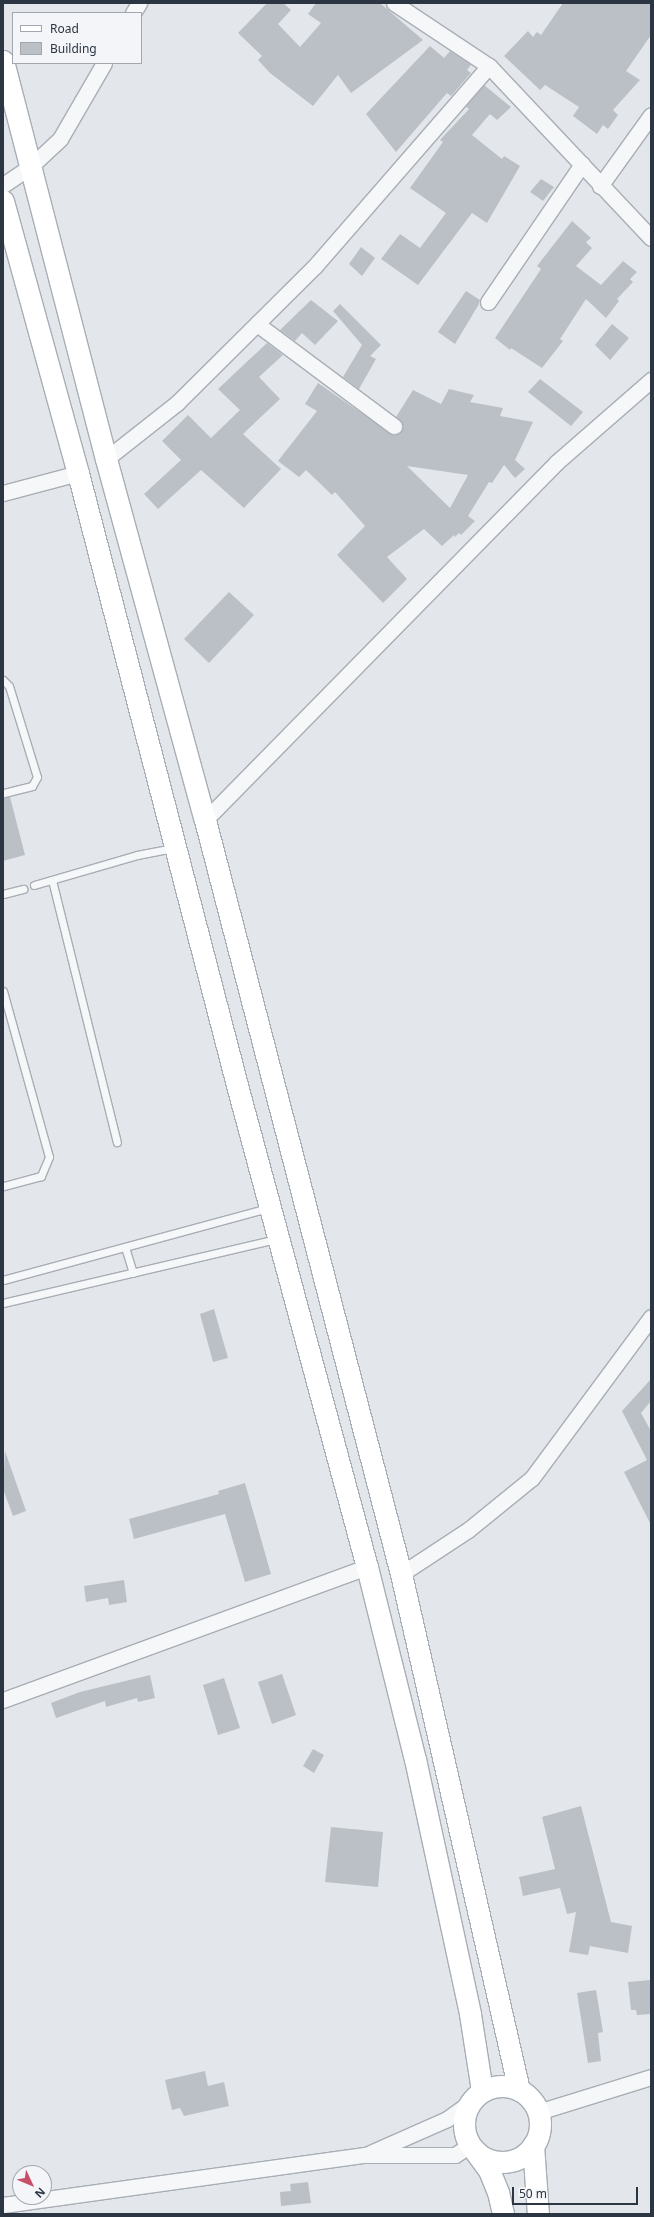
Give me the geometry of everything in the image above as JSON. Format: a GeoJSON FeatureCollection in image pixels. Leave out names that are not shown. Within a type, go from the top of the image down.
{"type":"FeatureCollection","features":[{"type":"Feature","properties":{"kind":"main road"},"geometry":{"type":"LineString","coordinates":[[3,61],[106,459],[205,820],[401,1574],[519,2090]]}},
{"type":"Feature","properties":{"kind":"main road"},"geometry":{"type":"LineString","coordinates":[[3,201],[78,472],[278,1238],[367,1567],[417,1767],[470,2014],[476,2097]]}},
{"type":"Feature","properties":{"kind":"main road"},"geometry":{"type":"LineString","coordinates":[[503,2214],[498,2192],[489,2170],[472,2148],[464,2131],[464,2116],[476,2097],[494,2087],[507,2086],[519,2090],[527,2096],[538,2112],[540,2124],[533,2145],[538,2214]]}},
{"type":"Feature","properties":{"kind":"main road"},"geometry":{"type":"LineString","coordinates":[[472,2148],[485,2158],[503,2162],[520,2157],[533,2145]]}},
{"type":"Feature","properties":{"kind":"street"},"geometry":{"type":"LineString","coordinates":[[134,12],[139,3]]}},
{"type":"Feature","properties":{"kind":"street"},"geometry":{"type":"LineString","coordinates":[[394,3],[489,66],[582,164],[600,186],[651,238]]}},
{"type":"Feature","properties":{"kind":"street"},"geometry":{"type":"LineString","coordinates":[[3,185],[31,166],[60,139],[103,64]]}},
{"type":"Feature","properties":{"kind":"street"},"geometry":{"type":"LineString","coordinates":[[106,459],[177,404],[315,266],[489,66]]}},
{"type":"Feature","properties":{"kind":"street"},"geometry":{"type":"LineString","coordinates":[[600,186],[651,115]]}},
{"type":"Feature","properties":{"kind":"street"},"geometry":{"type":"LineString","coordinates":[[488,302],[582,164]]}},
{"type":"Feature","properties":{"kind":"street"},"geometry":{"type":"LineString","coordinates":[[257,324],[394,426]]}},
{"type":"Feature","properties":{"kind":"street"},"geometry":{"type":"LineString","coordinates":[[205,820],[557,462],[651,380]]}},
{"type":"Feature","properties":{"kind":"street"},"geometry":{"type":"LineString","coordinates":[[3,493],[78,472]]}},
{"type":"Feature","properties":{"kind":"street"},"geometry":{"type":"LineString","coordinates":[[401,1574],[468,1530],[532,1478],[651,1317]]}},
{"type":"Feature","properties":{"kind":"street"},"geometry":{"type":"LineString","coordinates":[[3,1700],[367,1567]]}},
{"type":"Feature","properties":{"kind":"street"},"geometry":{"type":"LineString","coordinates":[[538,2112],[651,2077]]}},
{"type":"Feature","properties":{"kind":"street"},"geometry":{"type":"LineString","coordinates":[[365,2155],[447,2119],[476,2097]]}},
{"type":"Feature","properties":{"kind":"street"},"geometry":{"type":"LineString","coordinates":[[3,2205],[365,2155],[455,2155],[472,2148]]}},
{"type":"Feature","properties":{"kind":"lane"},"geometry":{"type":"LineString","coordinates":[[3,680],[9,686],[37,777],[32,786],[3,794]]}},
{"type":"Feature","properties":{"kind":"lane"},"geometry":{"type":"LineString","coordinates":[[34,885],[137,855],[177,847]]}},
{"type":"Feature","properties":{"kind":"lane"},"geometry":{"type":"LineString","coordinates":[[52,880],[117,1142]]}},
{"type":"Feature","properties":{"kind":"lane"},"geometry":{"type":"LineString","coordinates":[[3,894],[24,889]]}},
{"type":"Feature","properties":{"kind":"lane"},"geometry":{"type":"LineString","coordinates":[[3,991],[49,1157],[41,1176],[3,1186]]}},
{"type":"Feature","properties":{"kind":"lane"},"geometry":{"type":"LineString","coordinates":[[3,1280],[270,1207]]}},
{"type":"Feature","properties":{"kind":"lane"},"geometry":{"type":"LineString","coordinates":[[3,1303],[278,1238]]}},
{"type":"Feature","properties":{"kind":"lane"},"geometry":{"type":"LineString","coordinates":[[125,1246],[133,1273]]}},
{"type":"Feature","properties":{"kind":"building"},"geometry":{"type":"Polygon","coordinates":[[[267,3],[283,3],[291,10],[278,24],[300,47],[321,23],[308,14],[316,3],[380,3],[423,40],[351,93],[338,75],[313,106],[270,73],[258,60],[262,56],[238,33],[267,3]]]}},
{"type":"Feature","properties":{"kind":"building"},"geometry":{"type":"Polygon","coordinates":[[[563,3],[651,3],[651,35],[626,71],[640,80],[613,110],[618,115],[608,129],[603,125],[597,134],[573,116],[579,107],[545,85],[540,90],[504,56],[528,31],[533,37],[537,32],[541,35],[563,3]]]}},
{"type":"Feature","properties":{"kind":"building"},"geometry":{"type":"Polygon","coordinates":[[[430,46],[444,58],[450,51],[471,65],[467,70],[471,73],[451,96],[447,93],[396,152],[366,114],[430,46]]]}},
{"type":"Feature","properties":{"kind":"building"},"geometry":{"type":"Polygon","coordinates":[[[484,85],[511,107],[497,120],[490,114],[472,135],[502,159],[504,156],[520,166],[487,223],[472,213],[418,285],[381,259],[400,234],[420,248],[446,213],[410,188],[443,142],[440,140],[469,109],[466,107],[484,85]]]}},
{"type":"Feature","properties":{"kind":"building"},"geometry":{"type":"Polygon","coordinates":[[[541,179],[554,187],[543,201],[530,192],[541,179]]]}},
{"type":"Feature","properties":{"kind":"building"},"geometry":{"type":"Polygon","coordinates":[[[572,221],[591,238],[586,242],[592,248],[576,266],[601,285],[623,261],[637,272],[630,279],[633,282],[617,299],[619,301],[606,318],[586,299],[560,339],[563,341],[542,368],[511,348],[510,350],[495,338],[541,269],[537,266],[572,221]]]}},
{"type":"Feature","properties":{"kind":"building"},"geometry":{"type":"Polygon","coordinates":[[[361,247],[375,258],[362,276],[349,264],[361,247]]]}},
{"type":"Feature","properties":{"kind":"building"},"geometry":{"type":"Polygon","coordinates":[[[466,291],[480,300],[455,344],[438,332],[466,291]]]}},
{"type":"Feature","properties":{"kind":"building"},"geometry":{"type":"Polygon","coordinates":[[[311,300],[338,321],[315,345],[302,333],[295,341],[280,330],[311,300]]]}},
{"type":"Feature","properties":{"kind":"building"},"geometry":{"type":"Polygon","coordinates":[[[340,304],[381,345],[370,356],[376,359],[359,389],[343,377],[362,345],[333,311],[340,304]]]}},
{"type":"Feature","properties":{"kind":"building"},"geometry":{"type":"Polygon","coordinates":[[[612,324],[629,338],[610,360],[595,345],[612,324]]]}},
{"type":"Feature","properties":{"kind":"building"},"geometry":{"type":"Polygon","coordinates":[[[267,343],[283,355],[259,377],[280,399],[243,434],[281,469],[244,508],[201,470],[158,509],[144,494],[181,460],[162,441],[188,415],[211,438],[240,410],[218,389],[267,343]]]}},
{"type":"Feature","properties":{"kind":"building"},"geometry":{"type":"Polygon","coordinates":[[[540,379],[583,412],[571,426],[528,392],[540,379]]]}},
{"type":"Feature","properties":{"kind":"building"},"geometry":{"type":"Polygon","coordinates":[[[318,383],[393,435],[401,431],[402,423],[396,417],[413,390],[441,404],[449,389],[474,395],[470,402],[503,408],[500,416],[533,422],[515,460],[525,469],[515,478],[504,465],[492,483],[489,482],[468,516],[475,521],[461,535],[459,533],[455,537],[454,535],[442,546],[424,529],[387,557],[407,579],[383,603],[337,555],[365,526],[335,492],[332,495],[306,470],[299,477],[278,461],[317,411],[305,404],[318,383]],[[407,466],[450,508],[468,475],[407,466]]]}},
{"type":"Feature","properties":{"kind":"building"},"geometry":{"type":"Polygon","coordinates":[[[229,592],[254,615],[209,663],[184,639],[229,592]]]}},
{"type":"Feature","properties":{"kind":"building"},"geometry":{"type":"Polygon","coordinates":[[[10,797],[25,855],[3,861],[3,798],[10,797]]]}},
{"type":"Feature","properties":{"kind":"building"},"geometry":{"type":"Polygon","coordinates":[[[214,1309],[228,1358],[213,1362],[200,1314],[214,1309]]]}},
{"type":"Feature","properties":{"kind":"building"},"geometry":{"type":"Polygon","coordinates":[[[651,1379],[651,1401],[641,1413],[651,1431],[651,1525],[624,1472],[647,1460],[622,1411],[651,1379]]]}},
{"type":"Feature","properties":{"kind":"building"},"geometry":{"type":"Polygon","coordinates":[[[5,1451],[26,1511],[13,1516],[3,1489],[5,1451]]]}},
{"type":"Feature","properties":{"kind":"building"},"geometry":{"type":"Polygon","coordinates":[[[245,1483],[271,1574],[245,1582],[225,1514],[134,1539],[129,1519],[219,1494],[218,1491],[245,1483]]]}},
{"type":"Feature","properties":{"kind":"building"},"geometry":{"type":"Polygon","coordinates":[[[124,1580],[127,1602],[109,1605],[108,1598],[86,1602],[84,1586],[124,1580]]]}},
{"type":"Feature","properties":{"kind":"building"},"geometry":{"type":"Polygon","coordinates":[[[282,1674],[296,1715],[272,1724],[258,1682],[282,1674]]]}},
{"type":"Feature","properties":{"kind":"building"},"geometry":{"type":"Polygon","coordinates":[[[150,1675],[155,1698],[138,1702],[137,1698],[106,1707],[105,1701],[56,1718],[51,1703],[80,1692],[150,1675]]]}},
{"type":"Feature","properties":{"kind":"building"},"geometry":{"type":"Polygon","coordinates":[[[224,1678],[240,1728],[218,1735],[203,1685],[224,1678]]]}},
{"type":"Feature","properties":{"kind":"building"},"geometry":{"type":"Polygon","coordinates":[[[313,1749],[324,1755],[314,1773],[303,1766],[313,1749]]]}},
{"type":"Feature","properties":{"kind":"building"},"geometry":{"type":"Polygon","coordinates":[[[581,1806],[611,1922],[632,1926],[628,1953],[590,1946],[588,1955],[569,1952],[576,1912],[567,1914],[560,1888],[523,1896],[519,1877],[555,1869],[542,1817],[581,1806]]]}},
{"type":"Feature","properties":{"kind":"building"},"geometry":{"type":"Polygon","coordinates":[[[331,1827],[383,1832],[378,1887],[325,1882],[331,1827]]]}},
{"type":"Feature","properties":{"kind":"building"},"geometry":{"type":"Polygon","coordinates":[[[651,1980],[651,2014],[637,2015],[636,2010],[631,2010],[628,1982],[651,1980]]]}},
{"type":"Feature","properties":{"kind":"building"},"geometry":{"type":"Polygon","coordinates":[[[596,1990],[603,2032],[598,2033],[601,2061],[588,2063],[577,1993],[596,1990]]]}},
{"type":"Feature","properties":{"kind":"building"},"geometry":{"type":"Polygon","coordinates":[[[205,2071],[208,2086],[224,2082],[229,2106],[184,2116],[180,2108],[172,2110],[165,2080],[205,2071]]]}},
{"type":"Feature","properties":{"kind":"building"},"geometry":{"type":"Polygon","coordinates":[[[308,2182],[311,2203],[281,2206],[280,2192],[291,2191],[290,2184],[308,2182]]]}}]}
